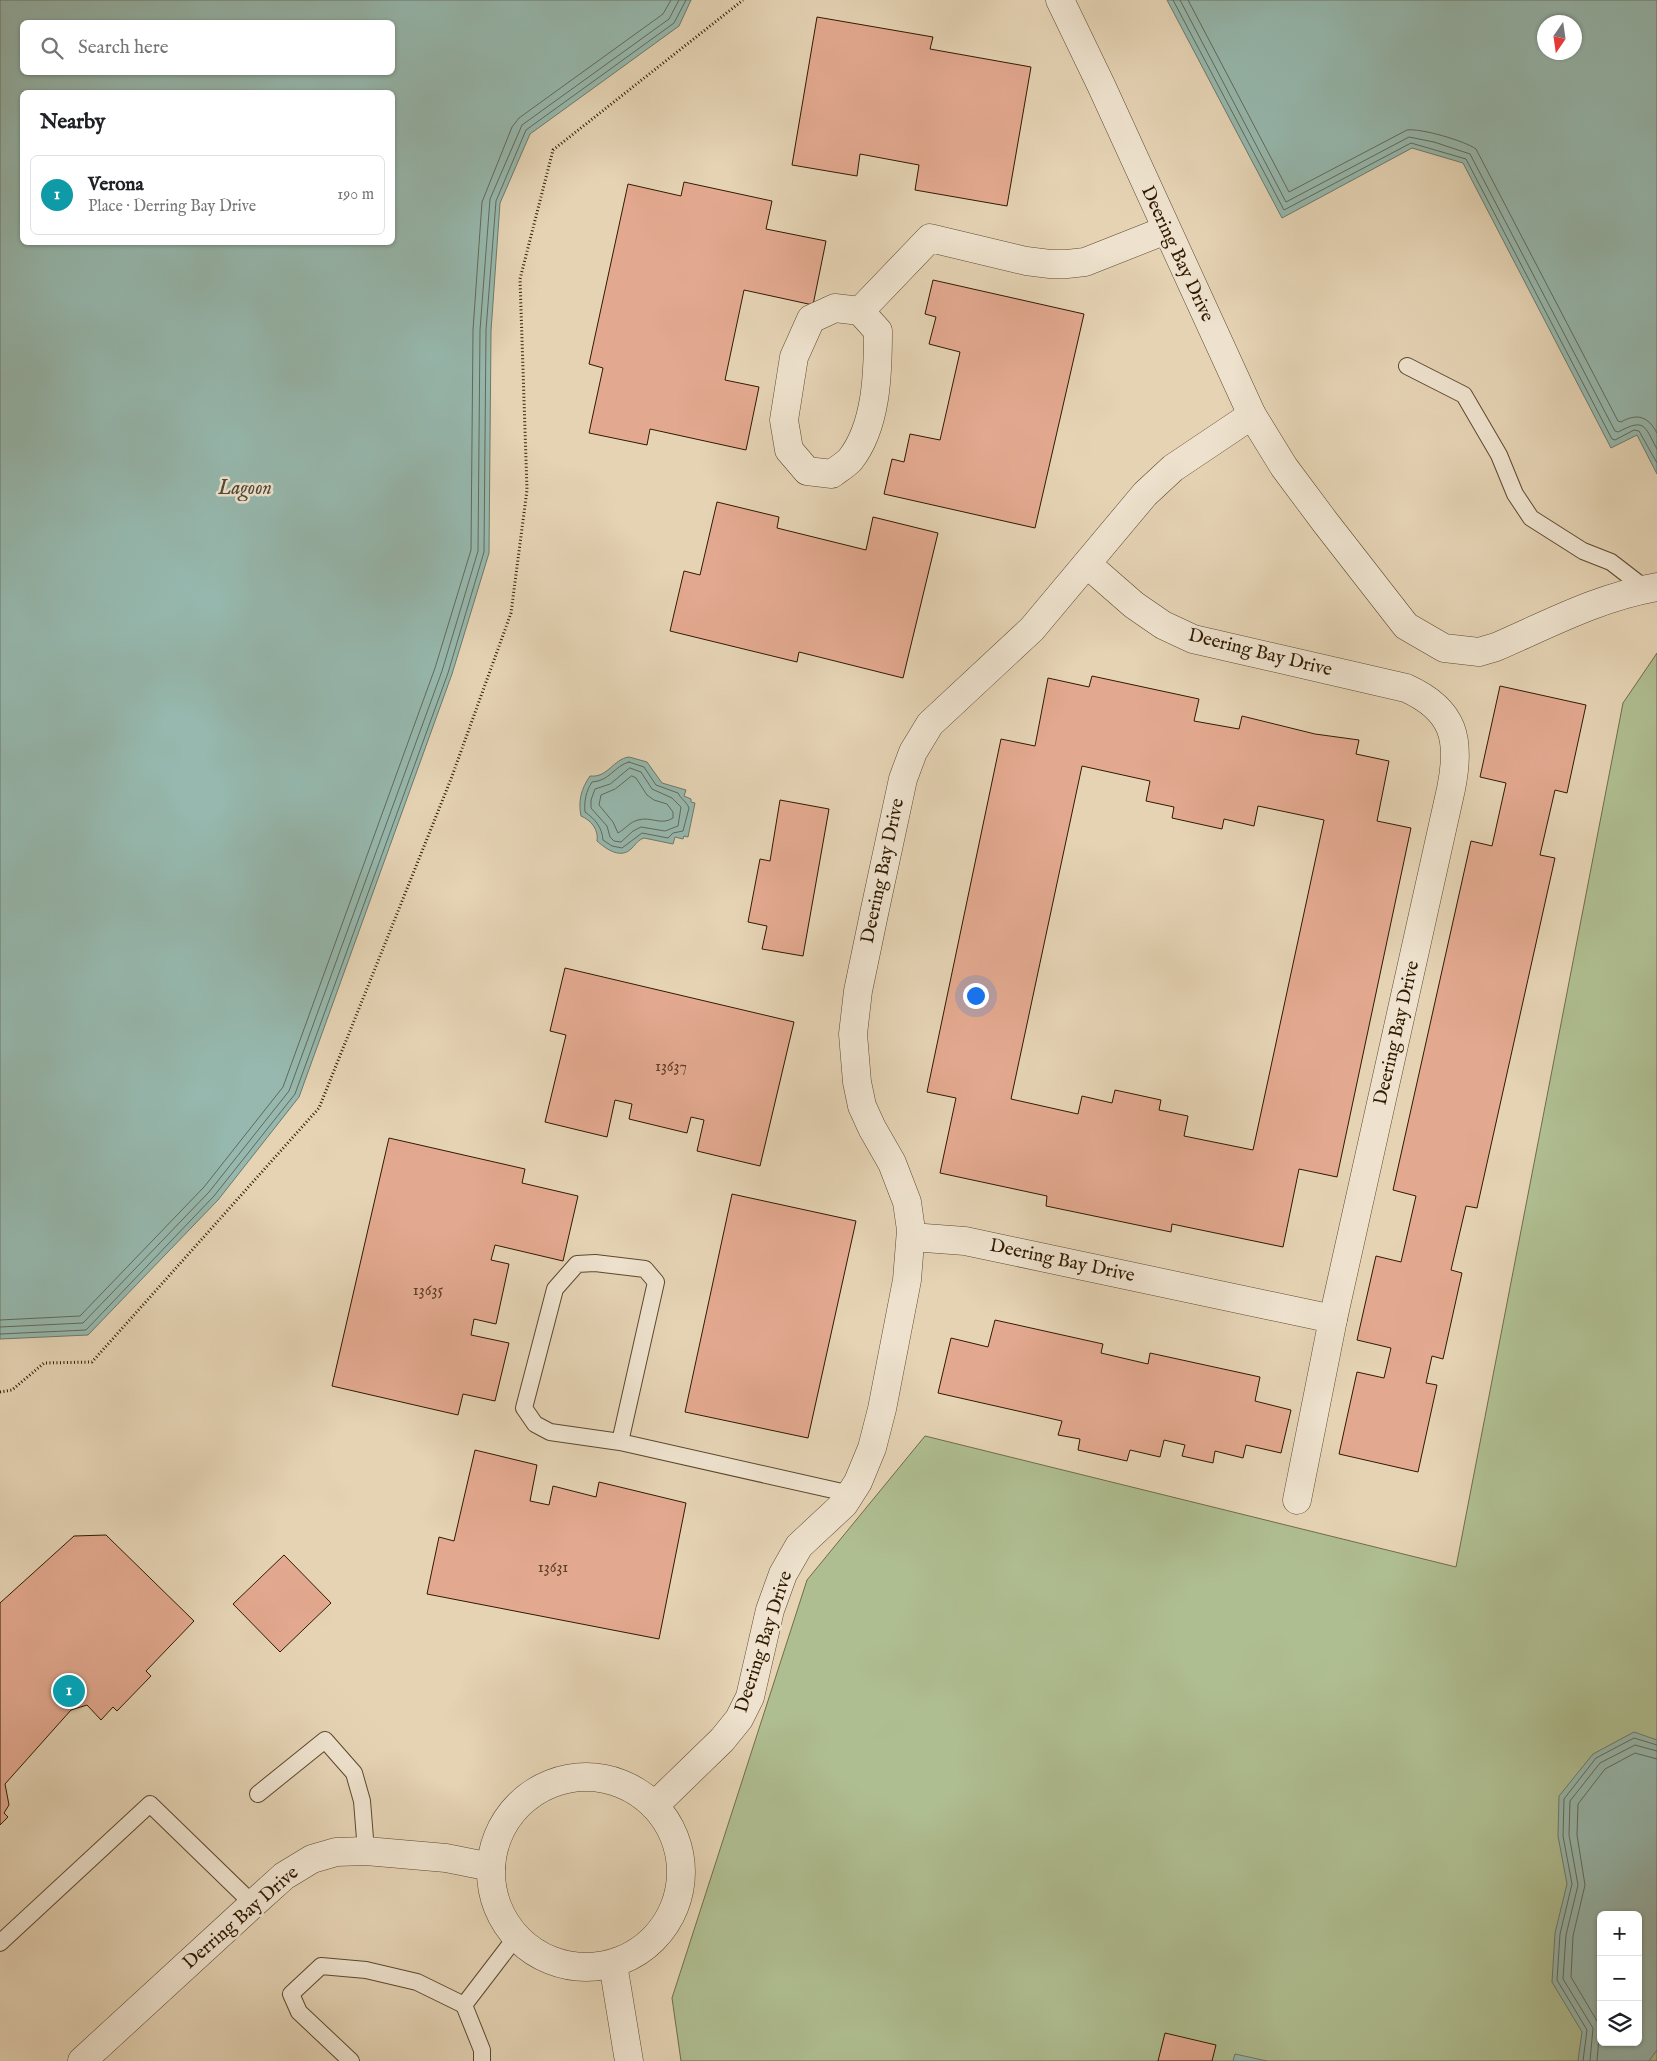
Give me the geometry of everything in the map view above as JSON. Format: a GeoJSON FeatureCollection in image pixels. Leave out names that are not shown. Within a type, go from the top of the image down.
{"type":"FeatureCollection","features":[{"type":"Feature","properties":{"kind":"street","name":"Deering Bay Drive"},"geometry":{"type":"LineString","coordinates":[[654,1806],[722,1740],[739,1719],[750,1697],[770,1610],[783,1574],[799,1546],[844,1504],[858,1482],[872,1448],[882,1409],[907,1280],[910,1237],[907,1202],[892,1162],[872,1128],[862,1106],[857,1082],[854,1034],[860,982],[904,779],[913,752],[930,724],[1032,629],[1145,494],[1173,468],[1252,415],[1060,0]]}},
{"type":"Feature","properties":{"kind":"street"},"geometry":{"type":"LineString","coordinates":[[860,311],[930,238],[1026,261],[1067,264],[1085,262],[1166,230]]}},
{"type":"Feature","properties":{"kind":"street"},"geometry":{"type":"LineString","coordinates":[[835,308],[860,311],[878,330],[878,370],[868,427],[849,460],[832,474],[807,470],[789,450],[784,420],[794,357],[811,319],[835,308]]}},
{"type":"Feature","properties":{"kind":"street"},"geometry":{"type":"LineString","coordinates":[[1252,415],[1284,467],[1400,619],[1418,635],[1444,648],[1479,652],[1496,647],[1592,604],[1651,588]]}},
{"type":"Feature","properties":{"kind":"street","name":"Deering Bay Drive"},"geometry":{"type":"LineString","coordinates":[[910,1237],[965,1241],[1333,1319],[1456,766],[1453,734],[1447,721],[1430,699],[1406,688],[1193,639],[1163,625],[1134,605],[1087,564]]}},
{"type":"Feature","properties":{"kind":"street"},"geometry":{"type":"LineString","coordinates":[[1297,1500],[1333,1319]]}},
{"type":"Feature","properties":{"kind":"street"},"geometry":{"type":"LineString","coordinates":[[574,1778],[603,1779],[631,1788],[654,1806],[671,1828],[680,1854],[681,1882],[674,1910],[660,1933],[638,1952],[613,1964],[592,1967],[571,1966],[551,1961],[532,1951],[516,1936],[502,1916],[493,1892],[491,1867],[498,1835],[516,1807],[543,1788],[574,1778]]}},
{"type":"Feature","properties":{"kind":"street","name":"Derring Bay Drive"},"geometry":{"type":"LineString","coordinates":[[82,2061],[284,1876],[312,1860],[336,1852],[366,1851],[446,1858],[491,1867]]}},
{"type":"Feature","properties":{"kind":"street"},"geometry":{"type":"LineString","coordinates":[[613,1964],[630,2061]]}},
{"type":"Feature","properties":{"kind":"lane"},"geometry":{"type":"LineString","coordinates":[[1407,366],[1464,395],[1499,455],[1515,494],[1531,518],[1583,551],[1611,562],[1651,588]]}},
{"type":"Feature","properties":{"kind":"lane"},"geometry":{"type":"LineString","coordinates":[[620,1442],[656,1282],[645,1270],[595,1263],[577,1264],[555,1289],[524,1408],[535,1424],[550,1432],[620,1442],[850,1494]]}},
{"type":"Feature","properties":{"kind":"lane"},"geometry":{"type":"LineString","coordinates":[[258,1794],[325,1740],[354,1773],[362,1801],[366,1851]]}},
{"type":"Feature","properties":{"kind":"lane"},"geometry":{"type":"LineString","coordinates":[[0,1943],[150,1804],[253,1904]]}},
{"type":"Feature","properties":{"kind":"lane"},"geometry":{"type":"LineString","coordinates":[[464,2005],[516,1936]]}},
{"type":"Feature","properties":{"kind":"lane"},"geometry":{"type":"LineString","coordinates":[[351,2061],[299,2012],[291,1994],[321,1966],[366,1970],[417,1982],[464,2005],[482,2050],[482,2061]]}},
{"type":"Feature","properties":{"kind":"path"},"geometry":{"type":"LineString","coordinates":[[0,1392],[12,1390],[44,1363],[92,1362],[319,1108],[451,779],[511,613],[527,490],[520,279],[553,150],[743,0]]}},
{"type":"Feature","properties":{"kind":"green space"},"geometry":{"type":"Polygon","coordinates":[[[1657,653],[1657,2061],[681,2061],[672,1998],[807,1580],[925,1436],[1456,1567],[1623,703],[1657,653]]]}},
{"type":"Feature","properties":{"kind":"water","name":"Lagoon"},"geometry":{"type":"Polygon","coordinates":[[[0,0],[691,0],[679,26],[530,134],[500,203],[491,331],[489,553],[452,674],[299,1097],[218,1200],[88,1335],[0,1339],[0,0]]]}},
{"type":"Feature","properties":{"kind":"water"},"geometry":{"type":"Polygon","coordinates":[[[1167,0],[1657,0],[1657,474],[1637,435],[1611,448],[1463,163],[1412,148],[1282,218],[1167,0]]]}},
{"type":"Feature","properties":{"kind":"water"},"geometry":{"type":"Polygon","coordinates":[[[629,757],[647,762],[662,783],[686,790],[684,796],[695,803],[688,837],[684,836],[683,839],[675,837],[673,844],[644,838],[623,853],[609,850],[597,841],[597,833],[594,826],[581,816],[580,800],[582,790],[590,776],[601,774],[623,758],[629,757]]]}},
{"type":"Feature","properties":{"kind":"water"},"geometry":{"type":"Polygon","coordinates":[[[1634,1732],[1657,1740],[1657,2050],[1649,2061],[1578,2061],[1582,2032],[1552,1982],[1555,1933],[1567,1884],[1558,1836],[1559,1796],[1593,1754],[1634,1732]]]}},
{"type":"Feature","properties":{"kind":"water"},"geometry":{"type":"Polygon","coordinates":[[[1235,2054],[1267,2061],[1233,2061],[1235,2054]]]}},
{"type":"Feature","properties":{"kind":"building"},"geometry":{"type":"Polygon","coordinates":[[[817,17],[933,37],[930,49],[1031,67],[1007,206],[915,190],[919,165],[860,154],[857,176],[792,165],[817,17]]]}},
{"type":"Feature","properties":{"kind":"building"},"geometry":{"type":"Polygon","coordinates":[[[684,182],[772,201],[766,229],[826,241],[813,305],[744,290],[725,380],[759,387],[746,450],[650,429],[647,445],[589,433],[603,368],[589,364],[628,184],[681,196],[684,182]]]}},
{"type":"Feature","properties":{"kind":"building"},"geometry":{"type":"Polygon","coordinates":[[[933,280],[1084,314],[1035,528],[884,494],[892,459],[904,462],[910,434],[940,440],[960,352],[929,344],[936,317],[925,314],[933,280]]]}},
{"type":"Feature","properties":{"kind":"building"},"geometry":{"type":"Polygon","coordinates":[[[717,502],[779,517],[777,528],[866,550],[873,517],[938,533],[903,678],[799,652],[797,662],[670,631],[684,571],[700,575],[717,502]]]}},
{"type":"Feature","properties":{"kind":"building"},"geometry":{"type":"Polygon","coordinates":[[[1092,676],[1199,699],[1194,721],[1239,729],[1242,716],[1315,734],[1359,740],[1356,754],[1389,761],[1377,821],[1411,828],[1337,1177],[1299,1169],[1283,1247],[1172,1224],[1171,1232],[1046,1206],[1047,1196],[940,1173],[956,1098],[927,1092],[1001,739],[1035,746],[1048,678],[1089,687],[1092,676]],[[1082,766],[1011,1099],[1078,1114],[1082,1096],[1112,1103],[1115,1090],[1161,1100],[1159,1110],[1188,1116],[1184,1136],[1253,1150],[1324,820],[1258,806],[1254,826],[1224,819],[1222,829],[1172,818],[1174,807],[1146,801],[1150,781],[1082,766]]]}},
{"type":"Feature","properties":{"kind":"building"},"geometry":{"type":"Polygon","coordinates":[[[1500,686],[1586,705],[1567,793],[1555,790],[1540,855],[1555,858],[1477,1208],[1466,1206],[1451,1270],[1462,1273],[1443,1359],[1432,1356],[1426,1383],[1437,1385],[1418,1472],[1339,1454],[1357,1372],[1384,1378],[1391,1348],[1357,1340],[1376,1256],[1401,1262],[1416,1196],[1393,1190],[1471,841],[1492,846],[1506,783],[1480,777],[1500,686]]]}},
{"type":"Feature","properties":{"kind":"building"},"geometry":{"type":"Polygon","coordinates":[[[780,800],[829,809],[803,956],[762,949],[767,926],[748,922],[760,859],[770,861],[780,800]]]}},
{"type":"Feature","properties":{"kind":"building"},"geometry":{"type":"Polygon","coordinates":[[[565,968],[794,1022],[760,1166],[697,1151],[704,1120],[691,1117],[687,1133],[629,1119],[632,1104],[615,1100],[607,1137],[545,1122],[566,1035],[550,1031],[565,968]]]}},
{"type":"Feature","properties":{"kind":"building"},"geometry":{"type":"Polygon","coordinates":[[[389,1138],[525,1169],[522,1183],[578,1196],[563,1261],[495,1245],[491,1260],[509,1264],[496,1324],[474,1319],[471,1335],[509,1343],[495,1401],[463,1394],[458,1415],[332,1386],[389,1138]]]}},
{"type":"Feature","properties":{"kind":"building"},"geometry":{"type":"Polygon","coordinates":[[[732,1194],[856,1221],[808,1438],[685,1412],[732,1194]]]}},
{"type":"Feature","properties":{"kind":"building"},"geometry":{"type":"Polygon","coordinates":[[[995,1320],[1103,1344],[1101,1353],[1148,1364],[1150,1353],[1260,1377],[1255,1401],[1291,1410],[1281,1453],[1246,1445],[1243,1458],[1215,1451],[1213,1463],[1182,1456],[1185,1445],[1164,1440],[1160,1457],[1130,1450],[1127,1461],[1078,1450],[1080,1439],[1058,1435],[1062,1421],[938,1393],[951,1338],[988,1347],[995,1320]]]}},
{"type":"Feature","properties":{"kind":"building"},"geometry":{"type":"Polygon","coordinates":[[[475,1450],[537,1465],[530,1501],[549,1505],[553,1486],[596,1497],[599,1482],[686,1503],[659,1639],[427,1594],[439,1537],[454,1541],[475,1450]]]}},
{"type":"Feature","properties":{"kind":"building"},"geometry":{"type":"Polygon","coordinates":[[[106,1535],[194,1621],[146,1671],[151,1676],[117,1711],[113,1707],[101,1720],[87,1705],[71,1710],[5,1784],[9,1805],[4,1813],[8,1817],[0,1825],[0,1603],[74,1536],[106,1535]]]}},
{"type":"Feature","properties":{"kind":"building"},"geometry":{"type":"Polygon","coordinates":[[[284,1555],[331,1603],[280,1652],[233,1604],[284,1555]]]}},
{"type":"Feature","properties":{"kind":"building"},"geometry":{"type":"Polygon","coordinates":[[[1165,2033],[1216,2045],[1212,2061],[1158,2061],[1165,2033]]]}},
{"type":"Feature","properties":{"kind":"place","name":"Verona"},"geometry":{"type":"Point","coordinates":[69,1691]}}]}
